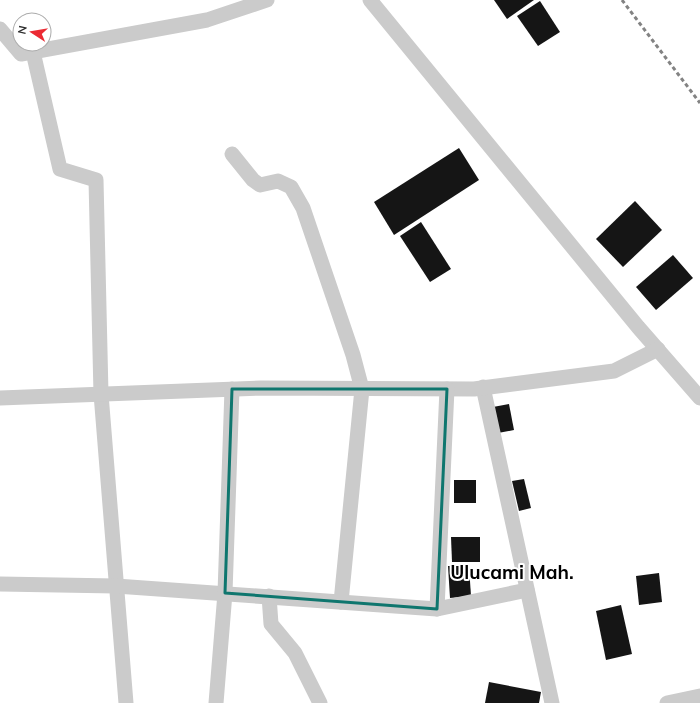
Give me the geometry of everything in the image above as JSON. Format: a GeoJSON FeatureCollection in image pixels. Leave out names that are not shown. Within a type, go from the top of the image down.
{"type":"FeatureCollection","features":[{"type":"Feature","properties":{"kind":"street"},"geometry":{"type":"LineString","coordinates":[[52,49],[207,20],[267,0]]}},
{"type":"Feature","properties":{"kind":"street"},"geometry":{"type":"LineString","coordinates":[[370,0],[658,350],[697,391]]}},
{"type":"Feature","properties":{"kind":"street"},"geometry":{"type":"LineString","coordinates":[[0,29],[12,43]]}},
{"type":"Feature","properties":{"kind":"street"},"geometry":{"type":"LineString","coordinates":[[19,52],[21,54],[33,52],[60,169],[96,180],[101,394],[126,703]]}},
{"type":"Feature","properties":{"kind":"street"},"geometry":{"type":"LineString","coordinates":[[232,154],[253,180],[260,185],[278,181],[292,187],[303,208],[350,348],[362,389],[341,602]]}},
{"type":"Feature","properties":{"kind":"street"},"geometry":{"type":"LineString","coordinates":[[0,398],[232,390],[474,389],[614,371],[658,350]]}},
{"type":"Feature","properties":{"kind":"street"},"geometry":{"type":"LineString","coordinates":[[483,388],[552,703]]}},
{"type":"Feature","properties":{"kind":"street"},"geometry":{"type":"LineString","coordinates":[[437,609],[447,389]]}},
{"type":"Feature","properties":{"kind":"street"},"geometry":{"type":"LineString","coordinates":[[216,703],[225,593],[232,390]]}},
{"type":"Feature","properties":{"kind":"street"},"geometry":{"type":"LineString","coordinates":[[0,584],[116,586],[437,609],[527,590]]}},
{"type":"Feature","properties":{"kind":"street"},"geometry":{"type":"LineString","coordinates":[[269,596],[271,624],[295,653],[320,703]]}},
{"type":"Feature","properties":{"kind":"street"},"geometry":{"type":"LineString","coordinates":[[667,703],[700,696]]}},
{"type":"Feature","properties":{"kind":"highlighted area"},"geometry":{"type":"Polygon","coordinates":[[[232,389],[447,389],[437,609],[225,593],[232,389]]]}},
{"type":"Feature","properties":{"kind":"building"},"geometry":{"type":"Polygon","coordinates":[[[494,0],[534,0],[507,19],[494,0]]]}},
{"type":"Feature","properties":{"kind":"building"},"geometry":{"type":"Polygon","coordinates":[[[540,1],[560,32],[538,46],[517,16],[540,1]]]}},
{"type":"Feature","properties":{"kind":"building"},"geometry":{"type":"Polygon","coordinates":[[[459,148],[479,180],[394,235],[374,202],[459,148]]]}},
{"type":"Feature","properties":{"kind":"building"},"geometry":{"type":"Polygon","coordinates":[[[635,201],[662,230],[623,267],[596,239],[635,201]]]}},
{"type":"Feature","properties":{"kind":"building"},"geometry":{"type":"Polygon","coordinates":[[[421,222],[451,269],[430,282],[400,236],[421,222]]]}},
{"type":"Feature","properties":{"kind":"building"},"geometry":{"type":"Polygon","coordinates":[[[673,255],[693,278],[656,310],[636,287],[673,255]]]}},
{"type":"Feature","properties":{"kind":"building"},"geometry":{"type":"Polygon","coordinates":[[[509,404],[514,430],[498,433],[493,407],[509,404]]]}},
{"type":"Feature","properties":{"kind":"building"},"geometry":{"type":"Polygon","coordinates":[[[524,479],[531,508],[519,511],[512,481],[524,479]]]}},
{"type":"Feature","properties":{"kind":"building"},"geometry":{"type":"Polygon","coordinates":[[[454,480],[476,480],[476,503],[454,503],[454,480]]]}},
{"type":"Feature","properties":{"kind":"building"},"geometry":{"type":"Polygon","coordinates":[[[451,537],[480,537],[480,562],[452,562],[451,537]]]}},
{"type":"Feature","properties":{"kind":"building"},"geometry":{"type":"Polygon","coordinates":[[[448,566],[469,566],[471,596],[450,598],[448,566]]]}},
{"type":"Feature","properties":{"kind":"building"},"geometry":{"type":"Polygon","coordinates":[[[659,573],[662,602],[639,605],[636,576],[659,573]]]}},
{"type":"Feature","properties":{"kind":"building"},"geometry":{"type":"Polygon","coordinates":[[[621,605],[632,654],[606,660],[596,611],[621,605]]]}},
{"type":"Feature","properties":{"kind":"building"},"geometry":{"type":"Polygon","coordinates":[[[489,682],[541,692],[539,703],[485,703],[489,682]]]}},
{"type":"Feature","properties":{"kind":"railway"},"geometry":{"type":"LineString","coordinates":[[622,0],[700,103]]}},
{"type":"Feature","properties":{"kind":"district","name":"Ulucami Mah."},"geometry":{"type":"Point","coordinates":[512,572]}}]}
